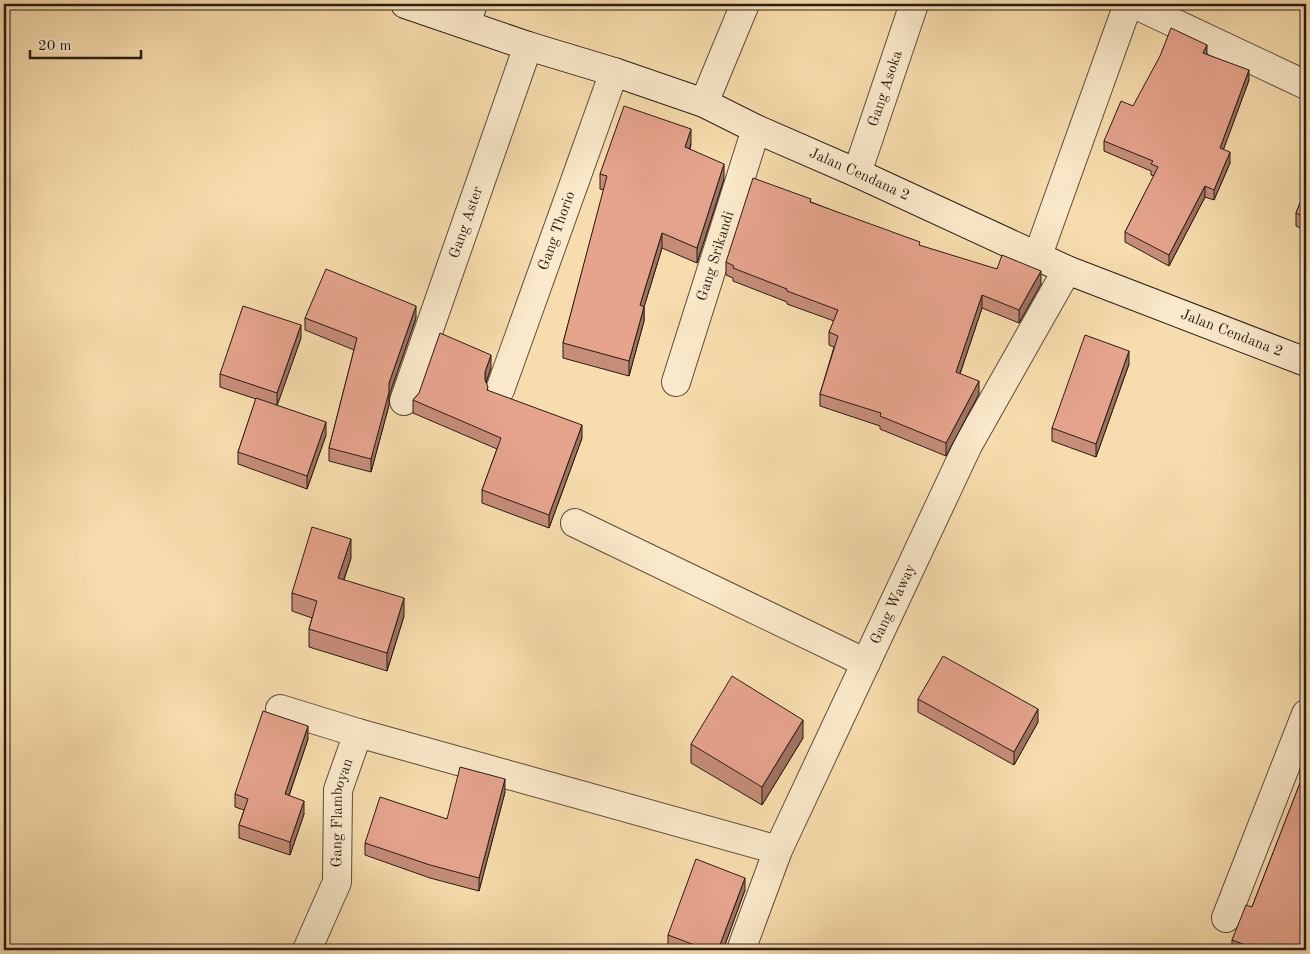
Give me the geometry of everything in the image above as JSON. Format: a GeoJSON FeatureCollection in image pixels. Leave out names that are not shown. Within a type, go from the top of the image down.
{"type":"FeatureCollection","features":[{"type":"Feature","properties":{"kind":"street","name":"Jalan Cendana 2"},"geometry":{"type":"LineString","coordinates":[[406,4],[470,14],[528,46],[614,72],[704,103],[756,129],[1038,255],[1067,270],[1306,362]]}},
{"type":"Feature","properties":{"kind":"street"},"geometry":{"type":"LineString","coordinates":[[704,103],[745,4]]}},
{"type":"Feature","properties":{"kind":"street","name":"Gang Asoka"},"geometry":{"type":"LineString","coordinates":[[857,173],[914,4]]}},
{"type":"Feature","properties":{"kind":"street"},"geometry":{"type":"LineString","coordinates":[[1038,255],[1128,4]]}},
{"type":"Feature","properties":{"kind":"street"},"geometry":{"type":"LineString","coordinates":[[1134,4],[1306,85]]}},
{"type":"Feature","properties":{"kind":"street","name":"Gang Aster"},"geometry":{"type":"LineString","coordinates":[[404,401],[528,46]]}},
{"type":"Feature","properties":{"kind":"street","name":"Gang Thorio"},"geometry":{"type":"LineString","coordinates":[[500,390],[614,72]]}},
{"type":"Feature","properties":{"kind":"street","name":"Gang Srikandi"},"geometry":{"type":"LineString","coordinates":[[676,382],[756,129]]}},
{"type":"Feature","properties":{"kind":"street","name":"Gang Waway"},"geometry":{"type":"LineString","coordinates":[[741,950],[778,850],[968,445],[1067,270]]}},
{"type":"Feature","properties":{"kind":"street"},"geometry":{"type":"LineString","coordinates":[[575,524],[866,663]]}},
{"type":"Feature","properties":{"kind":"street"},"geometry":{"type":"LineString","coordinates":[[280,710],[778,850]]}},
{"type":"Feature","properties":{"kind":"street"},"geometry":{"type":"LineString","coordinates":[[1226,918],[1306,714]]}},
{"type":"Feature","properties":{"kind":"street","name":"Gang Flamboyan"},"geometry":{"type":"LineString","coordinates":[[306,950],[337,882],[338,790],[358,733]]}},
{"type":"Feature","properties":{"kind":"building"},"geometry":{"type":"Polygon","coordinates":[[[1171,28],[1207,45],[1203,53],[1249,70],[1220,148],[1230,152],[1214,190],[1205,186],[1169,255],[1125,232],[1158,167],[1151,164],[1153,161],[1104,141],[1121,101],[1133,106],[1160,56],[1171,28]]]}},
{"type":"Feature","properties":{"kind":"building"},"geometry":{"type":"Polygon","coordinates":[[[624,106],[691,129],[685,147],[724,164],[697,248],[662,233],[640,305],[644,307],[629,361],[563,343],[607,176],[600,174],[624,106]]]}},
{"type":"Feature","properties":{"kind":"building"},"geometry":{"type":"Polygon","coordinates":[[[753,178],[811,199],[810,202],[920,242],[919,245],[997,269],[1002,255],[1041,271],[1019,310],[982,295],[956,372],[979,381],[946,443],[880,416],[881,413],[820,394],[838,336],[829,332],[838,310],[733,268],[734,266],[726,262],[753,178]]]}},
{"type":"Feature","properties":{"kind":"building"},"geometry":{"type":"Polygon","coordinates":[[[1306,188],[1306,218],[1296,213],[1306,188]]]}},
{"type":"Feature","properties":{"kind":"building"},"geometry":{"type":"Polygon","coordinates":[[[326,269],[416,306],[389,383],[389,392],[371,459],[329,448],[357,338],[305,318],[326,269]]]}},
{"type":"Feature","properties":{"kind":"building"},"geometry":{"type":"Polygon","coordinates":[[[243,306],[301,325],[277,393],[220,374],[243,306]]]}},
{"type":"Feature","properties":{"kind":"building"},"geometry":{"type":"Polygon","coordinates":[[[440,333],[491,355],[485,372],[487,390],[582,425],[549,515],[482,490],[501,438],[413,400],[419,393],[440,333]]]}},
{"type":"Feature","properties":{"kind":"building"},"geometry":{"type":"Polygon","coordinates":[[[1085,335],[1129,351],[1096,444],[1052,428],[1085,335]]]}},
{"type":"Feature","properties":{"kind":"building"},"geometry":{"type":"Polygon","coordinates":[[[256,398],[326,422],[307,476],[238,452],[256,398]]]}},
{"type":"Feature","properties":{"kind":"building"},"geometry":{"type":"Polygon","coordinates":[[[312,527],[351,539],[338,578],[404,598],[387,653],[309,629],[317,601],[292,593],[312,527]]]}},
{"type":"Feature","properties":{"kind":"building"},"geometry":{"type":"Polygon","coordinates":[[[943,656],[1038,709],[1014,752],[918,699],[943,656]]]}},
{"type":"Feature","properties":{"kind":"building"},"geometry":{"type":"Polygon","coordinates":[[[732,676],[803,720],[762,787],[691,744],[732,676]]]}},
{"type":"Feature","properties":{"kind":"building"},"geometry":{"type":"Polygon","coordinates":[[[263,711],[308,726],[285,794],[304,801],[290,842],[239,825],[248,799],[235,794],[263,711]]]}},
{"type":"Feature","properties":{"kind":"building"},"geometry":{"type":"Polygon","coordinates":[[[1306,752],[1306,950],[1259,950],[1232,940],[1246,905],[1252,907],[1305,770],[1300,768],[1306,752]]]}},
{"type":"Feature","properties":{"kind":"building"},"geometry":{"type":"Polygon","coordinates":[[[460,767],[505,779],[479,878],[430,865],[365,843],[380,797],[447,819],[460,767]]]}},
{"type":"Feature","properties":{"kind":"building"},"geometry":{"type":"Polygon","coordinates":[[[696,859],[745,878],[718,950],[708,950],[668,935],[696,859]]]}}]}
